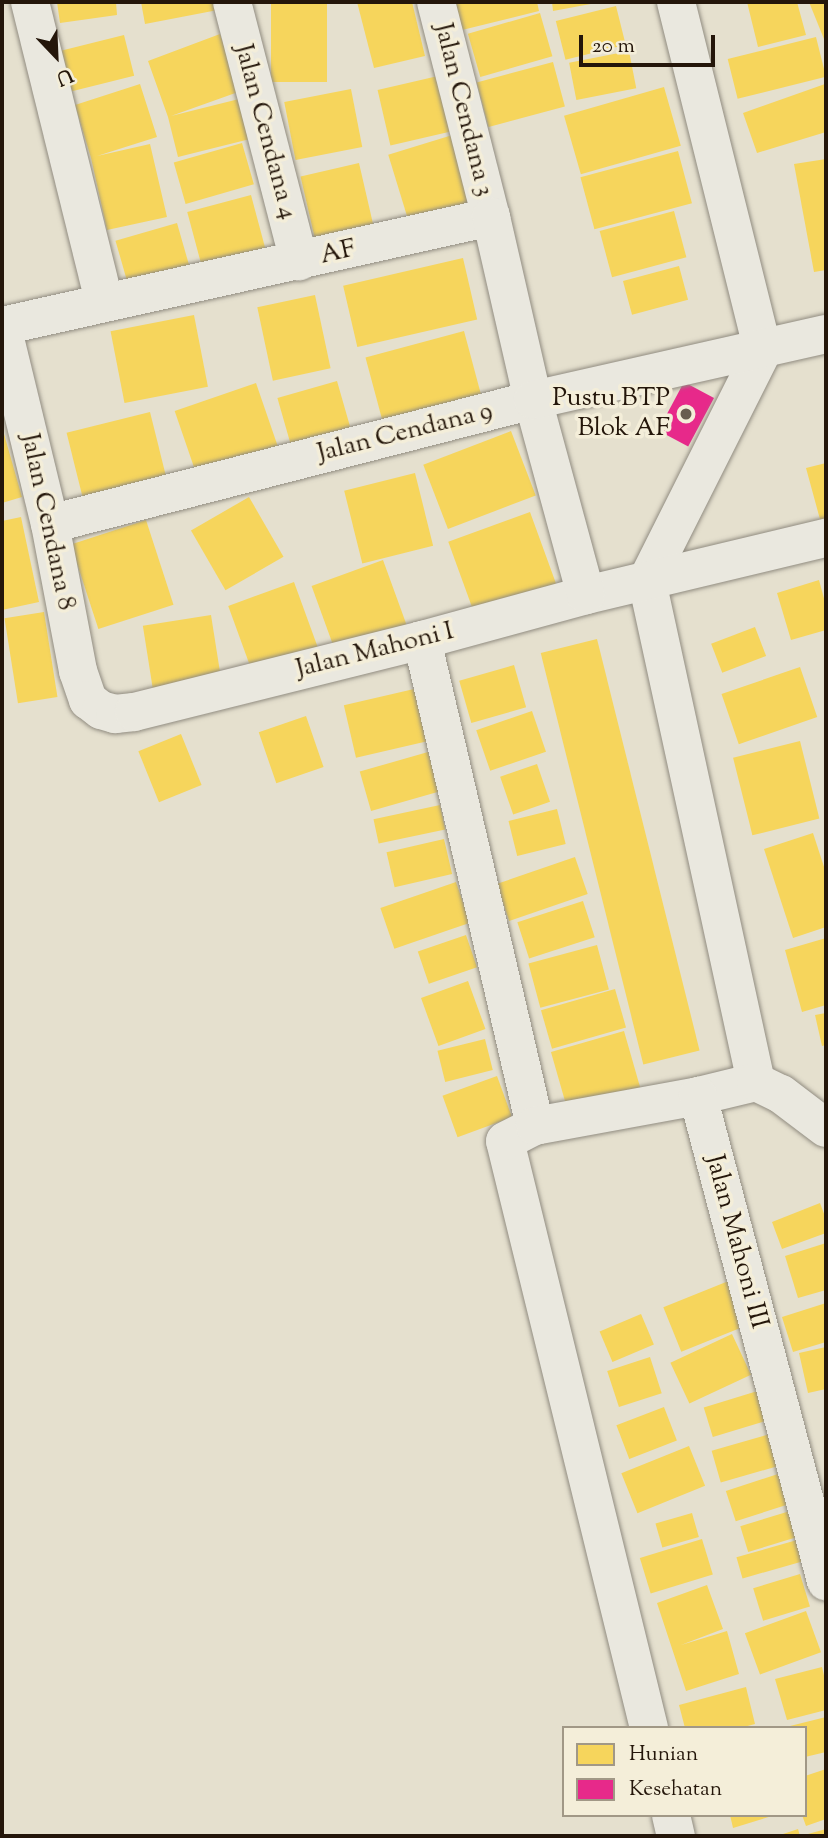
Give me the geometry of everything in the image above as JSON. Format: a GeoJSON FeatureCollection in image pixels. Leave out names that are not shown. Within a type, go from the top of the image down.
{"type":"FeatureCollection","features":[{"type":"Feature","properties":{"kind":"street","name":"Jalan Cendana 4"},"geometry":{"type":"LineString","coordinates":[[232,2],[299,262]]}},
{"type":"Feature","properties":{"kind":"street","name":"Jalan Cendana 3"},"geometry":{"type":"LineString","coordinates":[[436,2],[491,217]]}},
{"type":"Feature","properties":{"kind":"street"},"geometry":{"type":"LineString","coordinates":[[676,2],[762,350],[648,581],[756,1082]]}},
{"type":"Feature","properties":{"kind":"street"},"geometry":{"type":"LineString","coordinates":[[21,6],[104,301]]}},
{"type":"Feature","properties":{"kind":"street","name":"AF"},"geometry":{"type":"LineString","coordinates":[[2,326],[104,301],[299,262],[491,217]]}},
{"type":"Feature","properties":{"kind":"street"},"geometry":{"type":"LineString","coordinates":[[491,217],[533,400],[586,595]]}},
{"type":"Feature","properties":{"kind":"street","name":"Jalan Cendana 8"},"geometry":{"type":"LineString","coordinates":[[2,326],[50,524],[78,671],[88,701],[101,710]]}},
{"type":"Feature","properties":{"kind":"street","name":"Jalan Cendana 9"},"geometry":{"type":"LineString","coordinates":[[50,524],[533,400],[826,334]]}},
{"type":"Feature","properties":{"kind":"street","name":"Jalan Mahoni I"},"geometry":{"type":"LineString","coordinates":[[101,710],[115,714],[134,712],[422,640],[586,595],[826,538]]}},
{"type":"Feature","properties":{"kind":"street"},"geometry":{"type":"LineString","coordinates":[[422,640],[520,1133],[649,1726]]}},
{"type":"Feature","properties":{"kind":"street"},"geometry":{"type":"LineString","coordinates":[[520,1133],[756,1082],[781,1094],[822,1123]]}},
{"type":"Feature","properties":{"kind":"street","name":"Jalan Mahoni III"},"geometry":{"type":"LineString","coordinates":[[698,1096],[826,1581]]}},
{"type":"Feature","properties":{"kind":"street"},"geometry":{"type":"LineString","coordinates":[[671,1817],[676,1836]]}},
{"type":"Feature","properties":{"kind":"building: Hunian"},"geometry":{"type":"Polygon","coordinates":[[[57,2],[116,2],[117,15],[60,23],[57,2]]]}},
{"type":"Feature","properties":{"kind":"building: Hunian"},"geometry":{"type":"Polygon","coordinates":[[[141,2],[222,2],[223,9],[145,24],[141,2]]]}},
{"type":"Feature","properties":{"kind":"building: Hunian"},"geometry":{"type":"Polygon","coordinates":[[[271,2],[327,2],[327,82],[271,82],[271,2]]]}},
{"type":"Feature","properties":{"kind":"building: Hunian"},"geometry":{"type":"Polygon","coordinates":[[[357,2],[412,2],[425,56],[374,68],[357,2]]]}},
{"type":"Feature","properties":{"kind":"building: Hunian"},"geometry":{"type":"Polygon","coordinates":[[[455,2],[537,2],[539,11],[462,30],[455,2]]]}},
{"type":"Feature","properties":{"kind":"building: Hunian"},"geometry":{"type":"Polygon","coordinates":[[[552,2],[596,2],[596,3],[553,11],[552,2]]]}},
{"type":"Feature","properties":{"kind":"building: Hunian"},"geometry":{"type":"Polygon","coordinates":[[[747,2],[797,2],[806,35],[758,47],[747,2]]]}},
{"type":"Feature","properties":{"kind":"building: Hunian"},"geometry":{"type":"Polygon","coordinates":[[[809,2],[826,2],[826,44],[809,2]]]}},
{"type":"Feature","properties":{"kind":"building: Hunian"},"geometry":{"type":"Polygon","coordinates":[[[616,6],[626,45],[566,60],[556,21],[616,6]]]}},
{"type":"Feature","properties":{"kind":"building: Hunian"},"geometry":{"type":"Polygon","coordinates":[[[540,13],[552,56],[480,77],[468,34],[540,13]]]}},
{"type":"Feature","properties":{"kind":"building: Hunian"},"geometry":{"type":"Polygon","coordinates":[[[220,34],[241,91],[171,116],[247,97],[258,137],[178,157],[168,117],[148,61],[220,34]]]}},
{"type":"Feature","properties":{"kind":"building: Hunian"},"geometry":{"type":"Polygon","coordinates":[[[124,35],[134,76],[72,91],[62,50],[124,35]]]}},
{"type":"Feature","properties":{"kind":"building: Hunian"},"geometry":{"type":"Polygon","coordinates":[[[816,37],[826,77],[738,99],[728,59],[816,37]]]}},
{"type":"Feature","properties":{"kind":"building: Hunian"},"geometry":{"type":"Polygon","coordinates":[[[629,51],[636,88],[576,100],[569,63],[629,51]]]}},
{"type":"Feature","properties":{"kind":"building: Hunian"},"geometry":{"type":"Polygon","coordinates":[[[553,62],[565,106],[489,127],[477,82],[553,62]]]}},
{"type":"Feature","properties":{"kind":"building: Hunian"},"geometry":{"type":"Polygon","coordinates":[[[438,76],[451,132],[390,145],[378,90],[438,76]]]}},
{"type":"Feature","properties":{"kind":"building: Hunian"},"geometry":{"type":"Polygon","coordinates":[[[140,84],[157,137],[97,156],[150,144],[167,217],[107,230],[91,158],[75,105],[140,84]]]}},
{"type":"Feature","properties":{"kind":"building: Hunian"},"geometry":{"type":"Polygon","coordinates":[[[825,84],[826,132],[757,153],[743,113],[825,84]]]}},
{"type":"Feature","properties":{"kind":"building: Hunian"},"geometry":{"type":"Polygon","coordinates":[[[664,87],[681,146],[581,174],[564,116],[664,87]]]}},
{"type":"Feature","properties":{"kind":"building: Hunian"},"geometry":{"type":"Polygon","coordinates":[[[351,89],[362,147],[296,160],[284,102],[351,89]]]}},
{"type":"Feature","properties":{"kind":"building: Hunian"},"geometry":{"type":"Polygon","coordinates":[[[459,133],[480,202],[409,223],[388,155],[459,133]]]}},
{"type":"Feature","properties":{"kind":"building: Hunian"},"geometry":{"type":"Polygon","coordinates":[[[242,143],[254,184],[186,204],[174,163],[242,143]]]}},
{"type":"Feature","properties":{"kind":"building: Hunian"},"geometry":{"type":"Polygon","coordinates":[[[678,151],[692,203],[594,229],[580,177],[678,151]]]}},
{"type":"Feature","properties":{"kind":"building: Hunian"},"geometry":{"type":"Polygon","coordinates":[[[826,159],[826,270],[814,272],[794,164],[826,159]]]}},
{"type":"Feature","properties":{"kind":"building: Hunian"},"geometry":{"type":"Polygon","coordinates":[[[359,163],[375,234],[317,248],[301,176],[359,163]]]}},
{"type":"Feature","properties":{"kind":"building: Hunian"},"geometry":{"type":"Polygon","coordinates":[[[251,195],[267,254],[203,271],[187,212],[251,195]]]}},
{"type":"Feature","properties":{"kind":"building: Hunian"},"geometry":{"type":"Polygon","coordinates":[[[674,211],[686,257],[612,277],[600,231],[674,211]]]}},
{"type":"Feature","properties":{"kind":"building: Hunian"},"geometry":{"type":"Polygon","coordinates":[[[177,223],[192,277],[131,294],[115,241],[177,223]]]}},
{"type":"Feature","properties":{"kind":"building: Hunian"},"geometry":{"type":"Polygon","coordinates":[[[463,258],[477,319],[357,347],[343,286],[463,258]]]}},
{"type":"Feature","properties":{"kind":"building: Hunian"},"geometry":{"type":"Polygon","coordinates":[[[679,266],[688,300],[632,315],[623,281],[679,266]]]}},
{"type":"Feature","properties":{"kind":"building: Hunian"},"geometry":{"type":"Polygon","coordinates":[[[315,295],[331,368],[273,381],[257,307],[315,295]]]}},
{"type":"Feature","properties":{"kind":"building: Hunian"},"geometry":{"type":"Polygon","coordinates":[[[194,315],[208,387],[124,403],[111,331],[194,315]]]}},
{"type":"Feature","properties":{"kind":"building: Hunian"},"geometry":{"type":"Polygon","coordinates":[[[464,331],[482,397],[383,423],[365,357],[464,331]]]}},
{"type":"Feature","properties":{"kind":"building: Hunian"},"geometry":{"type":"Polygon","coordinates":[[[337,381],[353,437],[293,454],[277,398],[337,381]]]}},
{"type":"Feature","properties":{"kind":"building: Hunian"},"geometry":{"type":"Polygon","coordinates":[[[256,383],[280,454],[199,482],[175,411],[256,383]]]}},
{"type":"Feature","properties":{"kind":"building: Hunian"},"geometry":{"type":"Polygon","coordinates":[[[150,412],[168,486],[85,507],[67,433],[150,412]]]}},
{"type":"Feature","properties":{"kind":"building: Hunian"},"geometry":{"type":"Polygon","coordinates":[[[2,427],[22,497],[2,503],[2,427]]]}},
{"type":"Feature","properties":{"kind":"building: Hunian"},"geometry":{"type":"Polygon","coordinates":[[[511,431],[536,495],[448,529],[423,465],[511,431]]]}},
{"type":"Feature","properties":{"kind":"building: Hunian"},"geometry":{"type":"Polygon","coordinates":[[[826,463],[826,521],[821,523],[806,468],[826,463]]]}},
{"type":"Feature","properties":{"kind":"building: Hunian"},"geometry":{"type":"Polygon","coordinates":[[[415,473],[433,546],[362,563],[344,491],[415,473]]]}},
{"type":"Feature","properties":{"kind":"building: Hunian"},"geometry":{"type":"Polygon","coordinates":[[[249,497],[284,557],[225,590],[191,530],[249,497]]]}},
{"type":"Feature","properties":{"kind":"building: Hunian"},"geometry":{"type":"Polygon","coordinates":[[[530,512],[557,587],[476,617],[448,542],[530,512]]]}},
{"type":"Feature","properties":{"kind":"building: Hunian"},"geometry":{"type":"Polygon","coordinates":[[[21,517],[39,602],[2,610],[2,521],[21,517]]]}},
{"type":"Feature","properties":{"kind":"building: Hunian"},"geometry":{"type":"Polygon","coordinates":[[[146,520],[174,605],[98,629],[71,544],[146,520]]]}},
{"type":"Feature","properties":{"kind":"building: Hunian"},"geometry":{"type":"Polygon","coordinates":[[[383,560],[409,631],[338,657],[312,586],[383,560]]]}},
{"type":"Feature","properties":{"kind":"building: Hunian"},"geometry":{"type":"Polygon","coordinates":[[[819,580],[826,606],[826,630],[791,640],[777,593],[819,580]]]}},
{"type":"Feature","properties":{"kind":"building: Hunian"},"geometry":{"type":"Polygon","coordinates":[[[294,582],[319,652],[254,675],[228,606],[294,582]]]}},
{"type":"Feature","properties":{"kind":"building: Hunian"},"geometry":{"type":"Polygon","coordinates":[[[44,612],[57,697],[18,703],[4,618],[44,612]]]}},
{"type":"Feature","properties":{"kind":"building: Hunian"},"geometry":{"type":"Polygon","coordinates":[[[211,615],[222,682],[153,693],[143,626],[211,615]]]}},
{"type":"Feature","properties":{"kind":"building: Hunian"},"geometry":{"type":"Polygon","coordinates":[[[755,627],[766,656],[722,673],[711,644],[755,627]]]}},
{"type":"Feature","properties":{"kind":"building: Hunian"},"geometry":{"type":"Polygon","coordinates":[[[597,639],[700,1050],[643,1064],[541,653],[597,639]]]}},
{"type":"Feature","properties":{"kind":"building: Hunian"},"geometry":{"type":"Polygon","coordinates":[[[514,665],[526,707],[471,723],[459,681],[514,665]]]}},
{"type":"Feature","properties":{"kind":"building: Hunian"},"geometry":{"type":"Polygon","coordinates":[[[800,667],[817,717],[739,744],[722,694],[800,667]]]}},
{"type":"Feature","properties":{"kind":"building: Hunian"},"geometry":{"type":"Polygon","coordinates":[[[414,689],[426,742],[356,758],[344,705],[414,689]]]}},
{"type":"Feature","properties":{"kind":"building: Hunian"},"geometry":{"type":"Polygon","coordinates":[[[532,711],[546,752],[490,771],[476,730],[532,711]]]}},
{"type":"Feature","properties":{"kind":"building: Hunian"},"geometry":{"type":"Polygon","coordinates":[[[306,716],[324,767],[276,783],[259,732],[306,716]]]}},
{"type":"Feature","properties":{"kind":"building: Hunian"},"geometry":{"type":"Polygon","coordinates":[[[181,734],[202,785],[159,802],[138,751],[181,734]]]}},
{"type":"Feature","properties":{"kind":"building: Hunian"},"geometry":{"type":"Polygon","coordinates":[[[800,741],[819,819],[752,835],[733,758],[800,741]]]}},
{"type":"Feature","properties":{"kind":"building: Hunian"},"geometry":{"type":"Polygon","coordinates":[[[428,752],[439,791],[371,811],[360,772],[428,752]]]}},
{"type":"Feature","properties":{"kind":"building: Hunian"},"geometry":{"type":"Polygon","coordinates":[[[537,764],[550,802],[513,815],[500,777],[537,764]]]}},
{"type":"Feature","properties":{"kind":"building: Hunian"},"geometry":{"type":"Polygon","coordinates":[[[440,805],[445,829],[379,844],[373,819],[440,805]]]}},
{"type":"Feature","properties":{"kind":"building: Hunian"},"geometry":{"type":"Polygon","coordinates":[[[557,809],[566,844],[517,856],[508,821],[557,809]]]}},
{"type":"Feature","properties":{"kind":"building: Hunian"},"geometry":{"type":"Polygon","coordinates":[[[813,833],[826,873],[826,927],[793,938],[764,849],[813,833]]]}},
{"type":"Feature","properties":{"kind":"building: Hunian"},"geometry":{"type":"Polygon","coordinates":[[[444,839],[452,874],[395,887],[387,852],[444,839]]]}},
{"type":"Feature","properties":{"kind":"building: Hunian"},"geometry":{"type":"Polygon","coordinates":[[[575,857],[588,894],[509,921],[497,884],[575,857]]]}},
{"type":"Feature","properties":{"kind":"building: Hunian"},"geometry":{"type":"Polygon","coordinates":[[[456,882],[470,923],[394,949],[380,908],[456,882]]]}},
{"type":"Feature","properties":{"kind":"building: Hunian"},"geometry":{"type":"Polygon","coordinates":[[[583,901],[595,937],[529,958],[517,922],[583,901]]]}},
{"type":"Feature","properties":{"kind":"building: Hunian"},"geometry":{"type":"Polygon","coordinates":[[[466,935],[477,967],[429,984],[418,952],[466,935]]]}},
{"type":"Feature","properties":{"kind":"building: Hunian"},"geometry":{"type":"Polygon","coordinates":[[[826,938],[826,1005],[802,1012],[785,950],[826,938]]]}},
{"type":"Feature","properties":{"kind":"building: Hunian"},"geometry":{"type":"Polygon","coordinates":[[[597,945],[609,989],[540,1008],[528,963],[597,945]]]}},
{"type":"Feature","properties":{"kind":"building: Hunian"},"geometry":{"type":"Polygon","coordinates":[[[468,981],[485,1029],[438,1046],[421,998],[468,981]]]}},
{"type":"Feature","properties":{"kind":"building: Hunian"},"geometry":{"type":"Polygon","coordinates":[[[615,989],[626,1027],[552,1049],[541,1010],[615,989]]]}},
{"type":"Feature","properties":{"kind":"building: Hunian"},"geometry":{"type":"Polygon","coordinates":[[[826,1013],[826,1045],[822,1046],[815,1015],[826,1013]]]}},
{"type":"Feature","properties":{"kind":"building: Hunian"},"geometry":{"type":"Polygon","coordinates":[[[624,1031],[642,1093],[569,1114],[551,1052],[624,1031]]]}},
{"type":"Feature","properties":{"kind":"building: Hunian"},"geometry":{"type":"Polygon","coordinates":[[[485,1039],[493,1070],[445,1082],[437,1051],[485,1039]]]}},
{"type":"Feature","properties":{"kind":"building: Hunian"},"geometry":{"type":"Polygon","coordinates":[[[497,1076],[512,1117],[458,1137],[442,1096],[497,1076]]]}},
{"type":"Feature","properties":{"kind":"building: Hunian"},"geometry":{"type":"Polygon","coordinates":[[[820,1203],[826,1219],[826,1233],[782,1249],[772,1222],[820,1203]]]}},
{"type":"Feature","properties":{"kind":"building: Hunian"},"geometry":{"type":"Polygon","coordinates":[[[826,1243],[826,1290],[798,1298],[785,1256],[826,1243]]]}},
{"type":"Feature","properties":{"kind":"building: Hunian"},"geometry":{"type":"Polygon","coordinates":[[[731,1280],[749,1325],[681,1352],[663,1307],[731,1280]]]}},
{"type":"Feature","properties":{"kind":"building: Hunian"},"geometry":{"type":"Polygon","coordinates":[[[826,1303],[826,1342],[793,1352],[782,1317],[826,1303]]]}},
{"type":"Feature","properties":{"kind":"building: Hunian"},"geometry":{"type":"Polygon","coordinates":[[[641,1314],[654,1344],[612,1362],[600,1332],[641,1314]]]}},
{"type":"Feature","properties":{"kind":"building: Hunian"},"geometry":{"type":"Polygon","coordinates":[[[732,1334],[751,1375],[689,1404],[670,1363],[732,1334]]]}},
{"type":"Feature","properties":{"kind":"building: Hunian"},"geometry":{"type":"Polygon","coordinates":[[[826,1347],[826,1389],[808,1393],[799,1353],[826,1347]]]}},
{"type":"Feature","properties":{"kind":"building: Hunian"},"geometry":{"type":"Polygon","coordinates":[[[650,1357],[662,1393],[619,1407],[607,1371],[650,1357]]]}},
{"type":"Feature","properties":{"kind":"building: Hunian"},"geometry":{"type":"Polygon","coordinates":[[[764,1389],[773,1419],[713,1437],[704,1407],[764,1389]]]}},
{"type":"Feature","properties":{"kind":"building: Hunian"},"geometry":{"type":"Polygon","coordinates":[[[664,1407],[677,1441],[629,1459],[616,1425],[664,1407]]]}},
{"type":"Feature","properties":{"kind":"building: Hunian"},"geometry":{"type":"Polygon","coordinates":[[[777,1432],[786,1464],[721,1482],[712,1451],[777,1432]]]}},
{"type":"Feature","properties":{"kind":"building: Hunian"},"geometry":{"type":"Polygon","coordinates":[[[689,1446],[705,1486],[637,1513],[621,1473],[689,1446]]]}},
{"type":"Feature","properties":{"kind":"building: Hunian"},"geometry":{"type":"Polygon","coordinates":[[[781,1473],[791,1503],[736,1521],[726,1491],[781,1473]]]}},
{"type":"Feature","properties":{"kind":"building: Hunian"},"geometry":{"type":"Polygon","coordinates":[[[790,1511],[798,1537],[748,1552],[740,1526],[790,1511]]]}},
{"type":"Feature","properties":{"kind":"building: Hunian"},"geometry":{"type":"Polygon","coordinates":[[[692,1513],[699,1537],[662,1548],[655,1523],[692,1513]]]}},
{"type":"Feature","properties":{"kind":"building: Hunian"},"geometry":{"type":"Polygon","coordinates":[[[702,1539],[713,1574],[651,1593],[640,1558],[702,1539]]]}},
{"type":"Feature","properties":{"kind":"building: Hunian"},"geometry":{"type":"Polygon","coordinates":[[[797,1540],[803,1561],[743,1579],[736,1557],[797,1540]]]}},
{"type":"Feature","properties":{"kind":"building: Hunian"},"geometry":{"type":"Polygon","coordinates":[[[800,1574],[810,1607],[763,1621],[753,1588],[800,1574]]]}},
{"type":"Feature","properties":{"kind":"building: Hunian"},"geometry":{"type":"Polygon","coordinates":[[[707,1585],[723,1629],[681,1645],[727,1631],[739,1674],[686,1691],[657,1603],[707,1585]]]}},
{"type":"Feature","properties":{"kind":"building: Hunian"},"geometry":{"type":"Polygon","coordinates":[[[806,1611],[821,1652],[760,1675],[745,1633],[806,1611]]]}},
{"type":"Feature","properties":{"kind":"building: Hunian"},"geometry":{"type":"Polygon","coordinates":[[[822,1667],[826,1684],[826,1710],[787,1720],[775,1679],[822,1667]]]}},
{"type":"Feature","properties":{"kind":"building: Hunian"},"geometry":{"type":"Polygon","coordinates":[[[746,1687],[755,1724],[684,1726],[679,1705],[746,1687]]]}},
{"type":"Feature","properties":{"kind":"building: Hunian"},"geometry":{"type":"Polygon","coordinates":[[[826,1717],[826,1752],[807,1757],[807,1726],[790,1726],[826,1717]]]}},
{"type":"Feature","properties":{"kind":"building: Hunian"},"geometry":{"type":"Polygon","coordinates":[[[826,1769],[826,1819],[806,1826],[803,1817],[807,1817],[807,1775],[826,1769]]]}},
{"type":"Feature","properties":{"kind":"building: Hunian"},"geometry":{"type":"Polygon","coordinates":[[[730,1817],[769,1817],[733,1828],[730,1817]]]}},
{"type":"Feature","properties":{"kind":"building: Hunian"},"geometry":{"type":"Polygon","coordinates":[[[798,1829],[800,1836],[777,1836],[798,1829]]]}},
{"type":"Feature","properties":{"kind":"building: Hunian"},"geometry":{"type":"Polygon","coordinates":[[[826,1829],[826,1836],[808,1834],[826,1829]]]}},
{"type":"Feature","properties":{"kind":"building: Kesehatan","name":"Pustu BTP Blok AF"},"geometry":{"type":"Polygon","coordinates":[[[684,382],[714,398],[688,447],[658,431],[684,382]]]}},
{"type":"Feature","properties":{"kind":"place","name":"Pustu BTP Blok AF"},"geometry":{"type":"Point","coordinates":[686,414]}}]}
